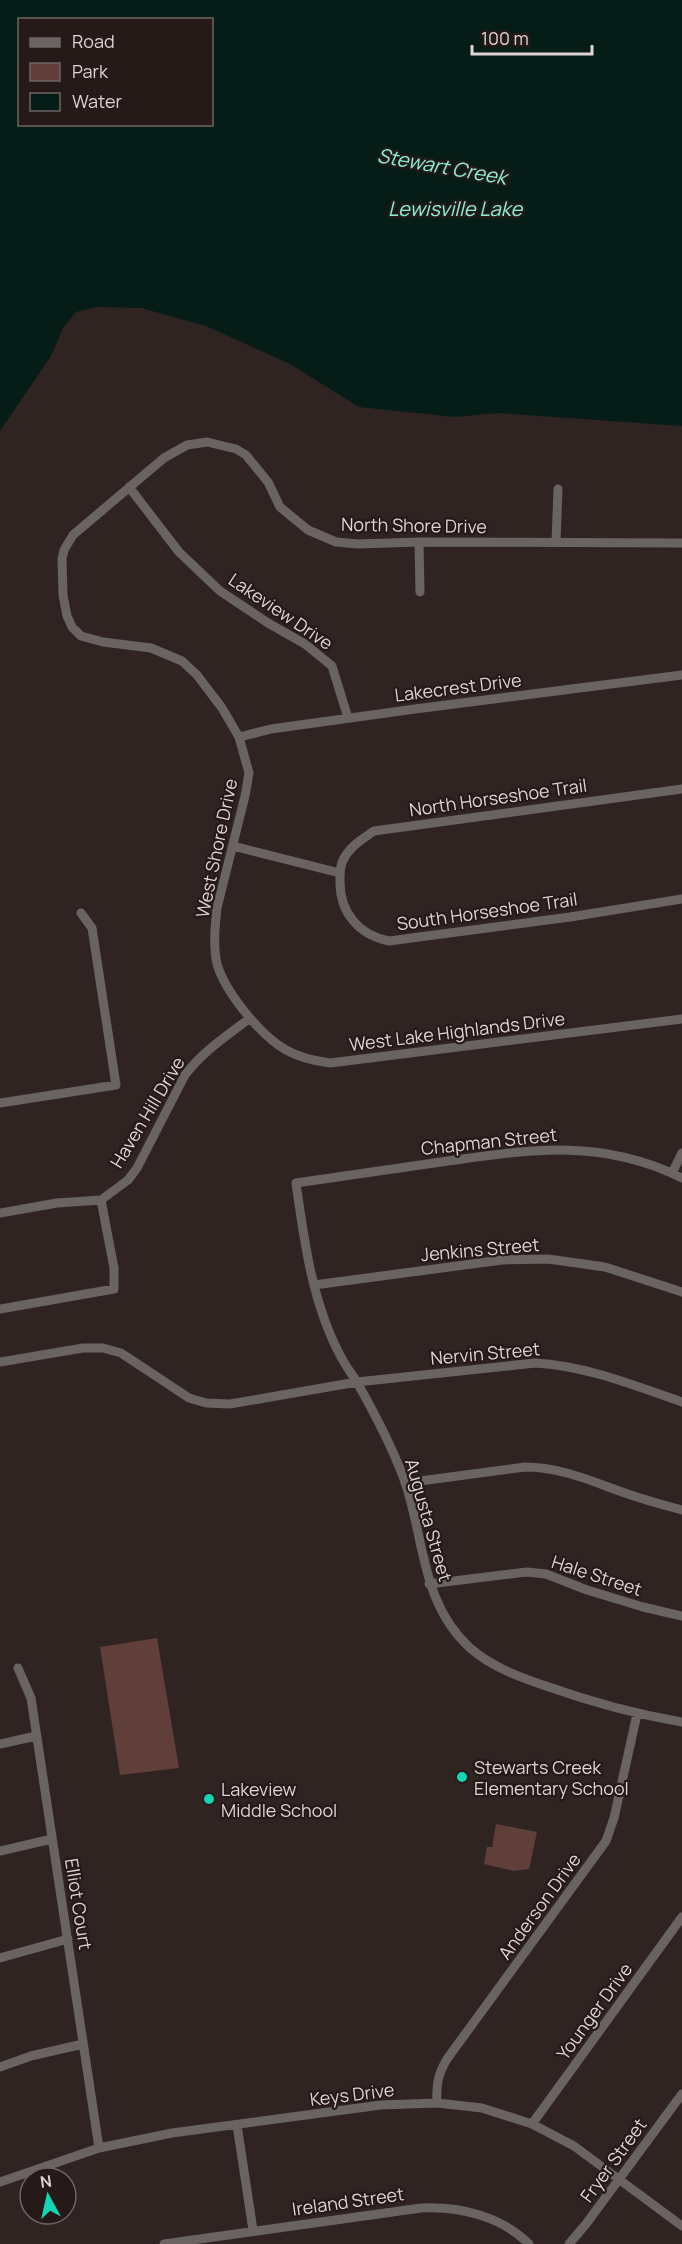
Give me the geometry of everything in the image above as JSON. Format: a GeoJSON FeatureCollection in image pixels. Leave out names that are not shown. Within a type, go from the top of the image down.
{"type":"FeatureCollection","features":[{"type":"Feature","properties":{"kind":"street","name":"North Shore Drive"},"geometry":{"type":"LineString","coordinates":[[129,487],[164,458],[187,445],[217,443],[246,455],[268,482],[280,507],[300,524],[329,540],[358,544],[419,542],[682,543]]}},
{"type":"Feature","properties":{"kind":"street","name":"Lakeview Drive"},"geometry":{"type":"LineString","coordinates":[[129,487],[179,552],[220,591],[305,644],[332,666],[348,718]]}},
{"type":"Feature","properties":{"kind":"street","name":"West Shore Drive"},"geometry":{"type":"LineString","coordinates":[[129,487],[80,527],[64,549],[63,595],[67,616],[72,627],[88,639],[151,648],[182,661],[197,675],[222,708],[239,736],[249,773],[217,909],[215,953],[219,969],[250,1018]]}},
{"type":"Feature","properties":{"kind":"street"},"geometry":{"type":"LineString","coordinates":[[556,542],[558,489]]}},
{"type":"Feature","properties":{"kind":"street"},"geometry":{"type":"LineString","coordinates":[[419,542],[420,592]]}},
{"type":"Feature","properties":{"kind":"street","name":"Lakecrest Drive"},"geometry":{"type":"LineString","coordinates":[[239,736],[348,718],[682,675]]}},
{"type":"Feature","properties":{"kind":"street","name":"North Horseshoe Trail"},"geometry":{"type":"LineString","coordinates":[[339,873],[346,854],[360,840],[374,831],[682,789]]}},
{"type":"Feature","properties":{"kind":"street"},"geometry":{"type":"LineString","coordinates":[[233,846],[339,873]]}},
{"type":"Feature","properties":{"kind":"street","name":"South Horseshoe Trail"},"geometry":{"type":"LineString","coordinates":[[339,873],[343,906],[348,914],[361,930],[388,941],[570,917],[682,899]]}},
{"type":"Feature","properties":{"kind":"street"},"geometry":{"type":"LineString","coordinates":[[0,1103],[116,1085],[92,928],[81,913]]}},
{"type":"Feature","properties":{"kind":"street","name":"West Lake Highlands Drive"},"geometry":{"type":"LineString","coordinates":[[250,1018],[284,1049],[298,1056],[330,1063],[682,1019]]}},
{"type":"Feature","properties":{"kind":"street","name":"Haven Hill Drive"},"geometry":{"type":"LineString","coordinates":[[101,1200],[128,1180],[137,1168],[184,1075],[193,1063],[207,1049],[250,1018]]}},
{"type":"Feature","properties":{"kind":"street","name":"Chapman Street"},"geometry":{"type":"LineString","coordinates":[[296,1183],[522,1151],[562,1149],[596,1151],[625,1157],[682,1178]]}},
{"type":"Feature","properties":{"kind":"street"},"geometry":{"type":"LineString","coordinates":[[672,1173],[682,1154]]}},
{"type":"Feature","properties":{"kind":"street","name":"Augusta Street"},"geometry":{"type":"LineString","coordinates":[[296,1183],[314,1285],[323,1315],[339,1354],[385,1433],[405,1483],[429,1584],[443,1615],[454,1631],[470,1647],[494,1665],[574,1696],[637,1714],[682,1722]]}},
{"type":"Feature","properties":{"kind":"street"},"geometry":{"type":"LineString","coordinates":[[0,1213],[57,1203],[101,1200],[114,1268],[114,1289],[0,1309]]}},
{"type":"Feature","properties":{"kind":"street","name":"Jenkins Street"},"geometry":{"type":"LineString","coordinates":[[314,1285],[502,1260],[548,1259],[605,1267],[682,1292]]}},
{"type":"Feature","properties":{"kind":"street","name":"Nervin Street"},"geometry":{"type":"LineString","coordinates":[[0,1362],[83,1348],[103,1348],[121,1353],[175,1390],[206,1403],[230,1404],[357,1382],[535,1362],[560,1364],[602,1374],[682,1402]]}},
{"type":"Feature","properties":{"kind":"street"},"geometry":{"type":"LineString","coordinates":[[405,1483],[525,1467],[543,1467],[574,1474],[636,1497],[682,1510]]}},
{"type":"Feature","properties":{"kind":"street","name":"Hale Street"},"geometry":{"type":"LineString","coordinates":[[429,1584],[527,1572],[546,1574],[643,1608],[682,1616]]}},
{"type":"Feature","properties":{"kind":"street","name":"Elliot Court"},"geometry":{"type":"LineString","coordinates":[[18,1668],[31,1698],[99,2148]]}},
{"type":"Feature","properties":{"kind":"street","name":"Anderson Drive"},"geometry":{"type":"LineString","coordinates":[[438,2103],[436,2084],[440,2070],[447,2059],[606,1841],[614,1818],[637,1714]]}},
{"type":"Feature","properties":{"kind":"street"},"geometry":{"type":"LineString","coordinates":[[0,1744],[36,1736]]}},
{"type":"Feature","properties":{"kind":"street"},"geometry":{"type":"LineString","coordinates":[[0,1851],[52,1839]]}},
{"type":"Feature","properties":{"kind":"street","name":"Younger Drive"},"geometry":{"type":"LineString","coordinates":[[532,2124],[682,1917]]}},
{"type":"Feature","properties":{"kind":"street"},"geometry":{"type":"LineString","coordinates":[[0,1958],[68,1939]]}},
{"type":"Feature","properties":{"kind":"street"},"geometry":{"type":"LineString","coordinates":[[0,2067],[31,2056],[83,2044]]}},
{"type":"Feature","properties":{"kind":"street","name":"Fryer Street"},"geometry":{"type":"LineString","coordinates":[[569,2244],[682,2094]]}},
{"type":"Feature","properties":{"kind":"street","name":"Keys Drive"},"geometry":{"type":"LineString","coordinates":[[0,2182],[99,2148],[172,2133],[381,2105],[438,2103],[482,2108],[532,2124],[574,2146],[682,2226]]}},
{"type":"Feature","properties":{"kind":"street"},"geometry":{"type":"LineString","coordinates":[[237,2125],[253,2230]]}},
{"type":"Feature","properties":{"kind":"street","name":"Ireland Street"},"geometry":{"type":"LineString","coordinates":[[164,2244],[421,2208],[447,2207],[484,2216],[507,2228],[529,2244]]}},
{"type":"Feature","properties":{"kind":"green space"},"geometry":{"type":"Polygon","coordinates":[[[157,1638],[179,1768],[120,1775],[100,1647],[157,1638]]]}},
{"type":"Feature","properties":{"kind":"green space"},"geometry":{"type":"Polygon","coordinates":[[[496,1824],[537,1832],[529,1869],[514,1871],[484,1864],[487,1847],[492,1847],[496,1824]]]}},
{"type":"Feature","properties":{"kind":"water","name":"Lewisville Lake"},"geometry":{"type":"Polygon","coordinates":[[[0,0],[682,0],[682,426],[499,413],[454,417],[359,407],[290,364],[206,326],[141,308],[97,307],[76,312],[63,328],[51,356],[0,431],[0,0]]]}},
{"type":"Feature","properties":{"kind":"place","name":"Stewarts Creek Elementary School"},"geometry":{"type":"Point","coordinates":[462,1777]}},
{"type":"Feature","properties":{"kind":"place","name":"Lakeview Middle School"},"geometry":{"type":"Point","coordinates":[209,1799]}},
{"type":"Feature","properties":{"kind":"water label","name":"Stewart Creek"},"geometry":{"type":"Point","coordinates":[442,166]}}]}
